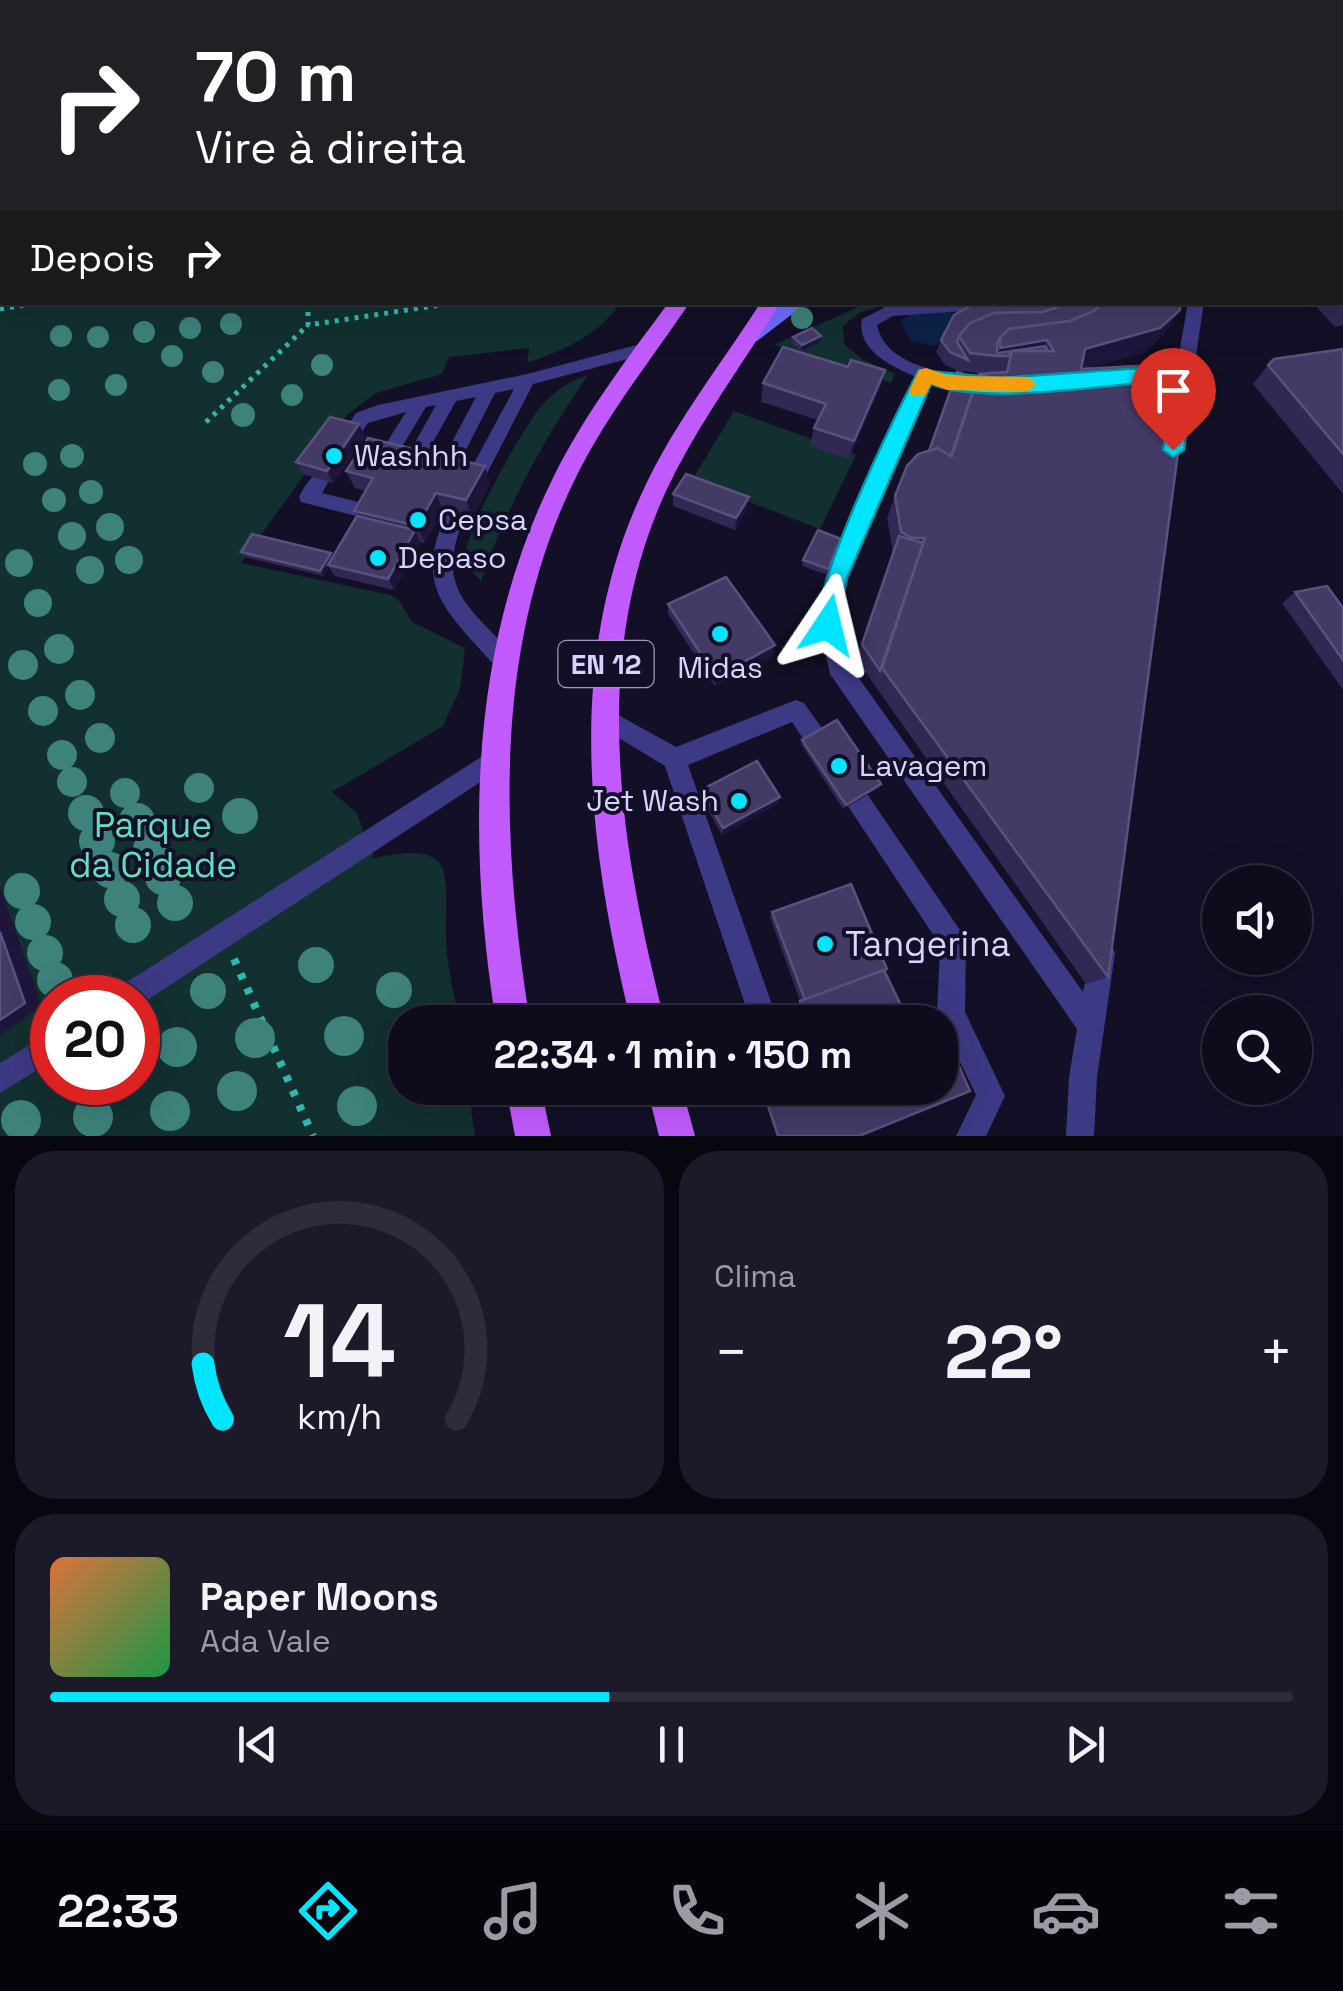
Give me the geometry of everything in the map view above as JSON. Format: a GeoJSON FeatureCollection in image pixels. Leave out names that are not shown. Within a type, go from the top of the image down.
{"type":"FeatureCollection","features":[{"type":"Feature","properties":{"kind":"main road"},"geometry":{"type":"LineString","coordinates":[[511,1005],[495,870],[496,758],[506,660],[525,578],[562,482],[597,420],[648,348],[670,305]]}},
{"type":"Feature","properties":{"kind":"main road","name":"EN 12"},"geometry":{"type":"LineString","coordinates":[[644,1005],[618,908],[602,716],[606,666],[621,586],[643,518],[668,467],[769,305]]}},
{"type":"Feature","properties":{"kind":"main road"},"geometry":{"type":"LineString","coordinates":[[750,336],[794,305]]}},
{"type":"Feature","properties":{"kind":"main road"},"geometry":{"type":"LineString","coordinates":[[527,1105],[533,1136]]}},
{"type":"Feature","properties":{"kind":"main road"},"geometry":{"type":"LineString","coordinates":[[669,1105],[677,1136]]}},
{"type":"Feature","properties":{"kind":"street"},"geometry":{"type":"LineString","coordinates":[[892,309],[950,305]]}},
{"type":"Feature","properties":{"kind":"lane"},"geometry":{"type":"LineString","coordinates":[[1179,411],[1174,373],[1195,305]]}},
{"type":"Feature","properties":{"kind":"lane"},"geometry":{"type":"LineString","coordinates":[[892,309],[868,323],[867,331],[885,352],[948,383],[999,385]]}},
{"type":"Feature","properties":{"kind":"lane"},"geometry":{"type":"LineString","coordinates":[[352,433],[362,418],[648,348]]}},
{"type":"Feature","properties":{"kind":"lane"},"geometry":{"type":"LineString","coordinates":[[926,374],[836,578],[828,613],[832,646],[838,667],[1092,1028]]}},
{"type":"Feature","properties":{"kind":"lane"},"geometry":{"type":"LineString","coordinates":[[474,480],[527,380]]}},
{"type":"Feature","properties":{"kind":"lane"},"geometry":{"type":"LineString","coordinates":[[445,472],[489,388]]}},
{"type":"Feature","properties":{"kind":"lane"},"geometry":{"type":"LineString","coordinates":[[412,464],[450,396]]}},
{"type":"Feature","properties":{"kind":"lane"},"geometry":{"type":"LineString","coordinates":[[386,458],[420,402]]}},
{"type":"Feature","properties":{"kind":"lane"},"geometry":{"type":"LineString","coordinates":[[321,479],[308,497],[364,503]]}},
{"type":"Feature","properties":{"kind":"lane"},"geometry":{"type":"LineString","coordinates":[[446,523],[438,552],[438,577],[453,601],[506,660]]}},
{"type":"Feature","properties":{"kind":"lane"},"geometry":{"type":"LineString","coordinates":[[674,759],[796,710],[953,942],[951,1014],[991,1096],[970,1136]]}},
{"type":"Feature","properties":{"kind":"lane"},"geometry":{"type":"LineString","coordinates":[[602,716],[674,759],[758,1005]]}},
{"type":"Feature","properties":{"kind":"lane"},"geometry":{"type":"LineString","coordinates":[[160,976],[496,758]]}},
{"type":"Feature","properties":{"kind":"lane"},"geometry":{"type":"LineString","coordinates":[[1080,1136],[1105,932]]}},
{"type":"Feature","properties":{"kind":"lane"},"geometry":{"type":"LineString","coordinates":[[0,1078],[30,1058]]}},
{"type":"Feature","properties":{"kind":"path"},"geometry":{"type":"LineString","coordinates":[[0,310],[26,305]]}},
{"type":"Feature","properties":{"kind":"path"},"geometry":{"type":"LineString","coordinates":[[308,305],[308,325]]}},
{"type":"Feature","properties":{"kind":"path"},"geometry":{"type":"LineString","coordinates":[[206,422],[308,325],[440,305]]}},
{"type":"Feature","properties":{"kind":"path"},"geometry":{"type":"LineString","coordinates":[[223,935],[313,1136]]}},
{"type":"Feature","properties":{"kind":"green space","name":"Parque da Cidade"},"geometry":{"type":"Polygon","coordinates":[[[0,305],[620,305],[591,333],[541,358],[527,363],[529,348],[449,357],[442,374],[376,393],[347,415],[241,563],[390,595],[399,600],[412,622],[465,648],[460,689],[443,726],[332,792],[356,812],[374,858],[421,853],[441,866],[445,878],[447,957],[456,1005],[388,1005],[388,1105],[470,1105],[475,1136],[0,1136],[0,305]]]}},
{"type":"Feature","properties":{"kind":"green space"},"geometry":{"type":"Polygon","coordinates":[[[863,305],[883,305],[859,313],[843,326],[844,344],[862,359],[895,374],[891,383],[774,345],[863,305]]]}},
{"type":"Feature","properties":{"kind":"green space"},"geometry":{"type":"Polygon","coordinates":[[[588,375],[527,474],[481,581],[466,555],[475,524],[497,478],[543,404],[588,375]]]}},
{"type":"Feature","properties":{"kind":"green space"},"geometry":{"type":"Polygon","coordinates":[[[734,411],[856,455],[820,529],[692,480],[734,411]]]}},
{"type":"Feature","properties":{"kind":"water"},"geometry":{"type":"Polygon","coordinates":[[[911,313],[958,314],[936,346],[911,341],[900,322],[911,313]]]}},
{"type":"Feature","properties":{"kind":"building"},"geometry":{"type":"Polygon","coordinates":[[[972,305],[1064,305],[1043,312],[994,313],[970,323],[957,342],[968,360],[950,352],[941,340],[954,315],[972,305]]]}},
{"type":"Feature","properties":{"kind":"building"},"geometry":{"type":"Polygon","coordinates":[[[1064,305],[1100,305],[1070,321],[1009,329],[997,343],[997,356],[970,353],[959,336],[970,323],[994,313],[1043,312],[1064,305]]]}},
{"type":"Feature","properties":{"kind":"building"},"geometry":{"type":"Polygon","coordinates":[[[1100,305],[1180,305],[1180,310],[1160,328],[1085,349],[1081,369],[1190,363],[1108,977],[882,668],[925,538],[912,538],[901,532],[895,496],[907,466],[918,454],[937,448],[952,456],[979,374],[1007,372],[1012,351],[1054,351],[1047,340],[1000,348],[1000,338],[1009,329],[1070,321],[1100,305]]]}},
{"type":"Feature","properties":{"kind":"building"},"geometry":{"type":"Polygon","coordinates":[[[812,328],[821,336],[802,345],[793,337],[812,328]]]}},
{"type":"Feature","properties":{"kind":"building"},"geometry":{"type":"Polygon","coordinates":[[[1045,346],[1048,351],[1012,351],[1045,346]]]}},
{"type":"Feature","properties":{"kind":"building"},"geometry":{"type":"Polygon","coordinates":[[[783,347],[848,367],[851,360],[885,370],[854,441],[814,428],[826,404],[763,383],[783,347]]]}},
{"type":"Feature","properties":{"kind":"building"},"geometry":{"type":"Polygon","coordinates":[[[1343,349],[1343,454],[1268,365],[1274,359],[1343,349]]]}},
{"type":"Feature","properties":{"kind":"building"},"geometry":{"type":"Polygon","coordinates":[[[957,372],[977,379],[951,456],[937,448],[929,451],[957,372]]]}},
{"type":"Feature","properties":{"kind":"building"},"geometry":{"type":"Polygon","coordinates":[[[330,417],[359,424],[327,471],[296,462],[330,417]]]}},
{"type":"Feature","properties":{"kind":"building"},"geometry":{"type":"Polygon","coordinates":[[[368,438],[485,466],[466,500],[436,493],[417,526],[354,511],[373,478],[346,471],[368,438]]]}},
{"type":"Feature","properties":{"kind":"building"},"geometry":{"type":"Polygon","coordinates":[[[686,474],[749,497],[736,518],[673,494],[686,474]]]}},
{"type":"Feature","properties":{"kind":"building","name":"Depaso"},"geometry":{"type":"Polygon","coordinates":[[[357,516],[415,530],[388,579],[328,565],[357,516]]]}},
{"type":"Feature","properties":{"kind":"building"},"geometry":{"type":"Polygon","coordinates":[[[818,530],[841,539],[828,569],[803,560],[818,530]]]}},
{"type":"Feature","properties":{"kind":"building"},"geometry":{"type":"Polygon","coordinates":[[[252,534],[331,553],[320,571],[241,552],[252,534]]]}},
{"type":"Feature","properties":{"kind":"building"},"geometry":{"type":"Polygon","coordinates":[[[899,536],[923,543],[880,671],[862,644],[899,536]]]}},
{"type":"Feature","properties":{"kind":"building","name":"Midas"},"geometry":{"type":"Polygon","coordinates":[[[726,577],[775,645],[716,677],[668,604],[726,577]]]}},
{"type":"Feature","properties":{"kind":"building"},"geometry":{"type":"Polygon","coordinates":[[[1327,586],[1343,608],[1343,660],[1295,592],[1327,586]]]}},
{"type":"Feature","properties":{"kind":"building","name":"Lavagem"},"geometry":{"type":"Polygon","coordinates":[[[837,720],[881,784],[846,805],[802,740],[837,720]]]}},
{"type":"Feature","properties":{"kind":"building","name":"Jet Wash"},"geometry":{"type":"Polygon","coordinates":[[[757,761],[780,797],[723,828],[701,790],[757,761]]]}},
{"type":"Feature","properties":{"kind":"building","name":"Tangerina"},"geometry":{"type":"Polygon","coordinates":[[[851,884],[887,969],[805,1000],[772,912],[851,884]]]}},
{"type":"Feature","properties":{"kind":"building"},"geometry":{"type":"Polygon","coordinates":[[[0,932],[25,1003],[0,1020],[0,932]]]}},
{"type":"Feature","properties":{"kind":"building"},"geometry":{"type":"Polygon","coordinates":[[[884,970],[901,1005],[802,1005],[800,1001],[884,970]]]}},
{"type":"Feature","properties":{"kind":"building"},"geometry":{"type":"Polygon","coordinates":[[[958,1064],[970,1091],[958,1096],[958,1064]]]}},
{"type":"Feature","properties":{"kind":"building"},"geometry":{"type":"Polygon","coordinates":[[[768,1105],[935,1105],[859,1136],[778,1136],[768,1105]]]}},
{"type":"Feature","properties":{"kind":"slow traffic"},"geometry":{"type":"LineString","coordinates":[[918,391],[926,374],[948,383],[1028,384]]}},
{"type":"Feature","properties":{"kind":"place","name":"Washhh"},"geometry":{"type":"Point","coordinates":[334,456]}},
{"type":"Feature","properties":{"kind":"place","name":"Cepsa"},"geometry":{"type":"Point","coordinates":[418,520]}},
{"type":"Feature","properties":{"kind":"place","name":"Depaso"},"geometry":{"type":"Point","coordinates":[378,558]}},
{"type":"Feature","properties":{"kind":"place","name":"Midas"},"geometry":{"type":"Point","coordinates":[720,634]}},
{"type":"Feature","properties":{"kind":"place","name":"Lavagem"},"geometry":{"type":"Point","coordinates":[839,766]}},
{"type":"Feature","properties":{"kind":"place","name":"Jet Wash"},"geometry":{"type":"Point","coordinates":[739,801]}},
{"type":"Feature","properties":{"kind":"place","name":"Tangerina"},"geometry":{"type":"Point","coordinates":[825,944]}},
{"type":"Feature","properties":{"kind":"route"},"geometry":{"type":"LineString","coordinates":[[828,625],[836,578],[926,374],[948,383],[999,385],[1184,372],[1173,450]]}}]}
